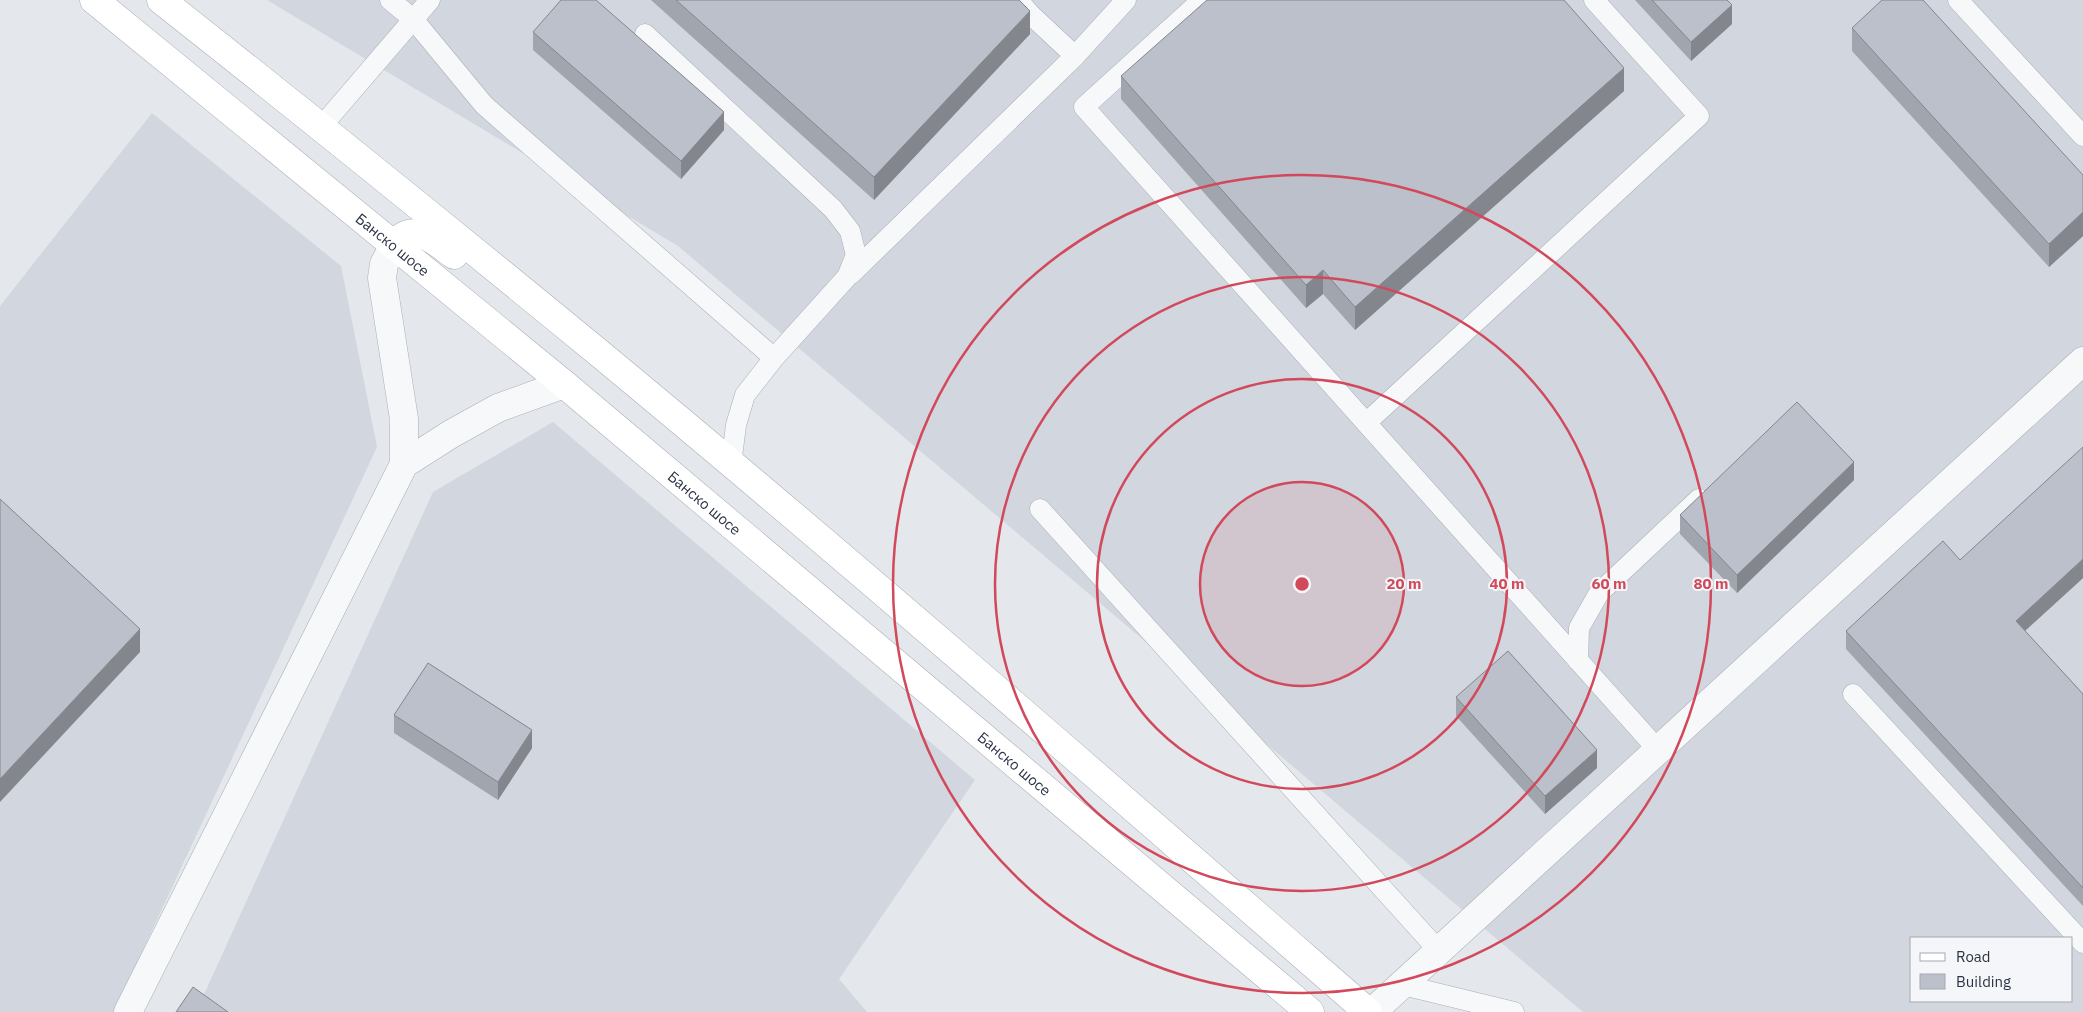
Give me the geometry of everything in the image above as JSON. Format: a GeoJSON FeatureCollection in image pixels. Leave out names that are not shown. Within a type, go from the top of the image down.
{"type":"FeatureCollection","features":[{"type":"Feature","properties":{"kind":"main road","name":"Банско шосе"},"geometry":{"type":"LineString","coordinates":[[94,0],[564,384],[1310,1012]]}},
{"type":"Feature","properties":{"kind":"main road"},"geometry":{"type":"LineString","coordinates":[[161,0],[321,127],[600,354],[1018,708],[1368,1012]]}},
{"type":"Feature","properties":{"kind":"main road"},"geometry":{"type":"LineString","coordinates":[[395,244],[400,238],[411,233],[429,238],[600,354]]}},
{"type":"Feature","properties":{"kind":"street"},"geometry":{"type":"LineString","coordinates":[[128,1012],[404,464],[404,419],[390,340],[382,278],[384,264],[395,244]]}},
{"type":"Feature","properties":{"kind":"street"},"geometry":{"type":"LineString","coordinates":[[1372,1012],[2083,361]]}},
{"type":"Feature","properties":{"kind":"street"},"geometry":{"type":"LineString","coordinates":[[404,464],[451,434],[498,408],[564,384]]}},
{"type":"Feature","properties":{"kind":"lane"},"geometry":{"type":"LineString","coordinates":[[390,0],[413,19],[484,105],[774,358]]}},
{"type":"Feature","properties":{"kind":"lane"},"geometry":{"type":"LineString","coordinates":[[321,127],[430,0]]}},
{"type":"Feature","properties":{"kind":"lane"},"geometry":{"type":"LineString","coordinates":[[1018,0],[1030,14],[1075,56]]}},
{"type":"Feature","properties":{"kind":"lane"},"geometry":{"type":"LineString","coordinates":[[731,465],[736,425],[745,395],[774,358],[847,278],[1075,56],[1126,0]]}},
{"type":"Feature","properties":{"kind":"lane"},"geometry":{"type":"LineString","coordinates":[[1202,0],[1084,107],[1659,751]]}},
{"type":"Feature","properties":{"kind":"lane"},"geometry":{"type":"LineString","coordinates":[[1366,423],[1699,116],[1594,0]]}},
{"type":"Feature","properties":{"kind":"lane"},"geometry":{"type":"LineString","coordinates":[[1958,0],[2083,136]]}},
{"type":"Feature","properties":{"kind":"lane"},"geometry":{"type":"LineString","coordinates":[[645,34],[833,209],[850,231],[856,255],[847,278]]}},
{"type":"Feature","properties":{"kind":"lane"},"geometry":{"type":"LineString","coordinates":[[1578,660],[1579,628],[1599,593],[1711,488]]}},
{"type":"Feature","properties":{"kind":"lane"},"geometry":{"type":"LineString","coordinates":[[1040,509],[1439,951]]}},
{"type":"Feature","properties":{"kind":"lane"},"geometry":{"type":"LineString","coordinates":[[1853,694],[2083,943]]}},
{"type":"Feature","properties":{"kind":"lane"},"geometry":{"type":"LineString","coordinates":[[1403,985],[1514,1012]]}},
{"type":"Feature","properties":{"kind":"shaded area"},"geometry":{"type":"Polygon","coordinates":[[[267,0],[2083,0],[2083,1012],[1583,1012],[678,246],[267,0]]]}},
{"type":"Feature","properties":{"kind":"shaded area"},"geometry":{"type":"Polygon","coordinates":[[[152,113],[341,266],[377,447],[114,1012],[0,1012],[0,306],[152,113]]]}},
{"type":"Feature","properties":{"kind":"shaded area"},"geometry":{"type":"Polygon","coordinates":[[[553,422],[975,780],[839,979],[867,1012],[196,1012],[433,492],[553,422]]]}},
{"type":"Feature","properties":{"kind":"building"},"geometry":{"type":"Polygon","coordinates":[[[561,0],[596,0],[724,112],[681,161],[533,32],[561,0]]]}},
{"type":"Feature","properties":{"kind":"building"},"geometry":{"type":"Polygon","coordinates":[[[676,0],[1019,0],[1030,11],[874,177],[676,0]]]}},
{"type":"Feature","properties":{"kind":"building"},"geometry":{"type":"Polygon","coordinates":[[[1207,0],[1564,0],[1624,68],[1355,307],[1323,270],[1306,285],[1121,76],[1207,0]]]}},
{"type":"Feature","properties":{"kind":"building"},"geometry":{"type":"Polygon","coordinates":[[[1652,0],[1727,0],[1732,5],[1691,42],[1652,0]]]}},
{"type":"Feature","properties":{"kind":"building"},"geometry":{"type":"Polygon","coordinates":[[[1882,0],[1923,0],[2083,175],[2083,212],[2049,244],[1852,28],[1882,0]]]}},
{"type":"Feature","properties":{"kind":"building"},"geometry":{"type":"Polygon","coordinates":[[[1797,402],[1854,462],[1737,575],[1680,515],[1797,402]]]}},
{"type":"Feature","properties":{"kind":"building"},"geometry":{"type":"Polygon","coordinates":[[[2083,447],[2083,559],[2016,621],[2083,694],[2083,888],[1846,631],[1943,541],[1960,560],[2083,447]]]}},
{"type":"Feature","properties":{"kind":"building"},"geometry":{"type":"Polygon","coordinates":[[[0,499],[140,629],[0,779],[0,499]]]}},
{"type":"Feature","properties":{"kind":"building"},"geometry":{"type":"Polygon","coordinates":[[[1508,651],[1597,750],[1545,796],[1456,697],[1508,651]]]}},
{"type":"Feature","properties":{"kind":"building"},"geometry":{"type":"Polygon","coordinates":[[[428,663],[532,730],[498,782],[394,715],[428,663]]]}},
{"type":"Feature","properties":{"kind":"building"},"geometry":{"type":"Polygon","coordinates":[[[193,987],[228,1012],[176,1012],[193,987]]]}}]}
